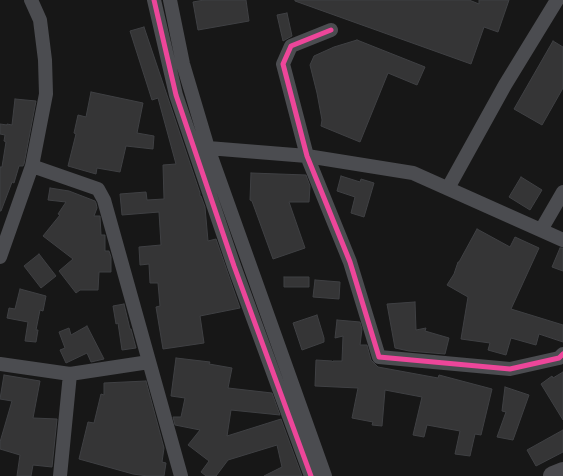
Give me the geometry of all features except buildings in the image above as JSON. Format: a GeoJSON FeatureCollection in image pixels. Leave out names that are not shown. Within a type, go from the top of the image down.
{"type":"FeatureCollection","features":[{"type":"Feature","properties":{"kind":"street"},"geometry":{"type":"LineString","coordinates":[[0,257],[32,166],[46,94],[45,60],[40,20],[31,0]]}},
{"type":"Feature","properties":{"kind":"street"},"geometry":{"type":"LineString","coordinates":[[154,0],[180,109],[234,266],[311,476]]}},
{"type":"Feature","properties":{"kind":"street"},"geometry":{"type":"LineString","coordinates":[[170,0],[183,64],[208,148],[325,476]]}},
{"type":"Feature","properties":{"kind":"street"},"geometry":{"type":"LineString","coordinates":[[448,188],[505,85],[557,0]]}},
{"type":"Feature","properties":{"kind":"street"},"geometry":{"type":"LineString","coordinates":[[331,30],[291,46],[283,64],[307,156],[350,262],[379,357],[510,369],[559,358],[563,354]]}},
{"type":"Feature","properties":{"kind":"street"},"geometry":{"type":"LineString","coordinates":[[208,148],[307,156],[413,174],[448,188],[563,240]]}},
{"type":"Feature","properties":{"kind":"street"},"geometry":{"type":"LineString","coordinates":[[32,166],[98,189],[104,200],[181,476]]}},
{"type":"Feature","properties":{"kind":"street"},"geometry":{"type":"LineString","coordinates":[[540,230],[563,192]]}},
{"type":"Feature","properties":{"kind":"street"},"geometry":{"type":"LineString","coordinates":[[0,364],[70,374],[149,362]]}},
{"type":"Feature","properties":{"kind":"street"},"geometry":{"type":"LineString","coordinates":[[60,476],[70,374]]}},
{"type":"Feature","properties":{"kind":"street"},"geometry":{"type":"LineString","coordinates":[[553,476],[563,472]]}},
{"type":"Feature","properties":{"kind":"cycle path"},"geometry":{"type":"LineString","coordinates":[[154,0],[176,95],[234,266],[311,476]]}},
{"type":"Feature","properties":{"kind":"cycle path"},"geometry":{"type":"LineString","coordinates":[[331,30],[291,46],[283,64],[307,156],[350,262],[379,357],[510,369],[559,358],[563,354]]}}]}
